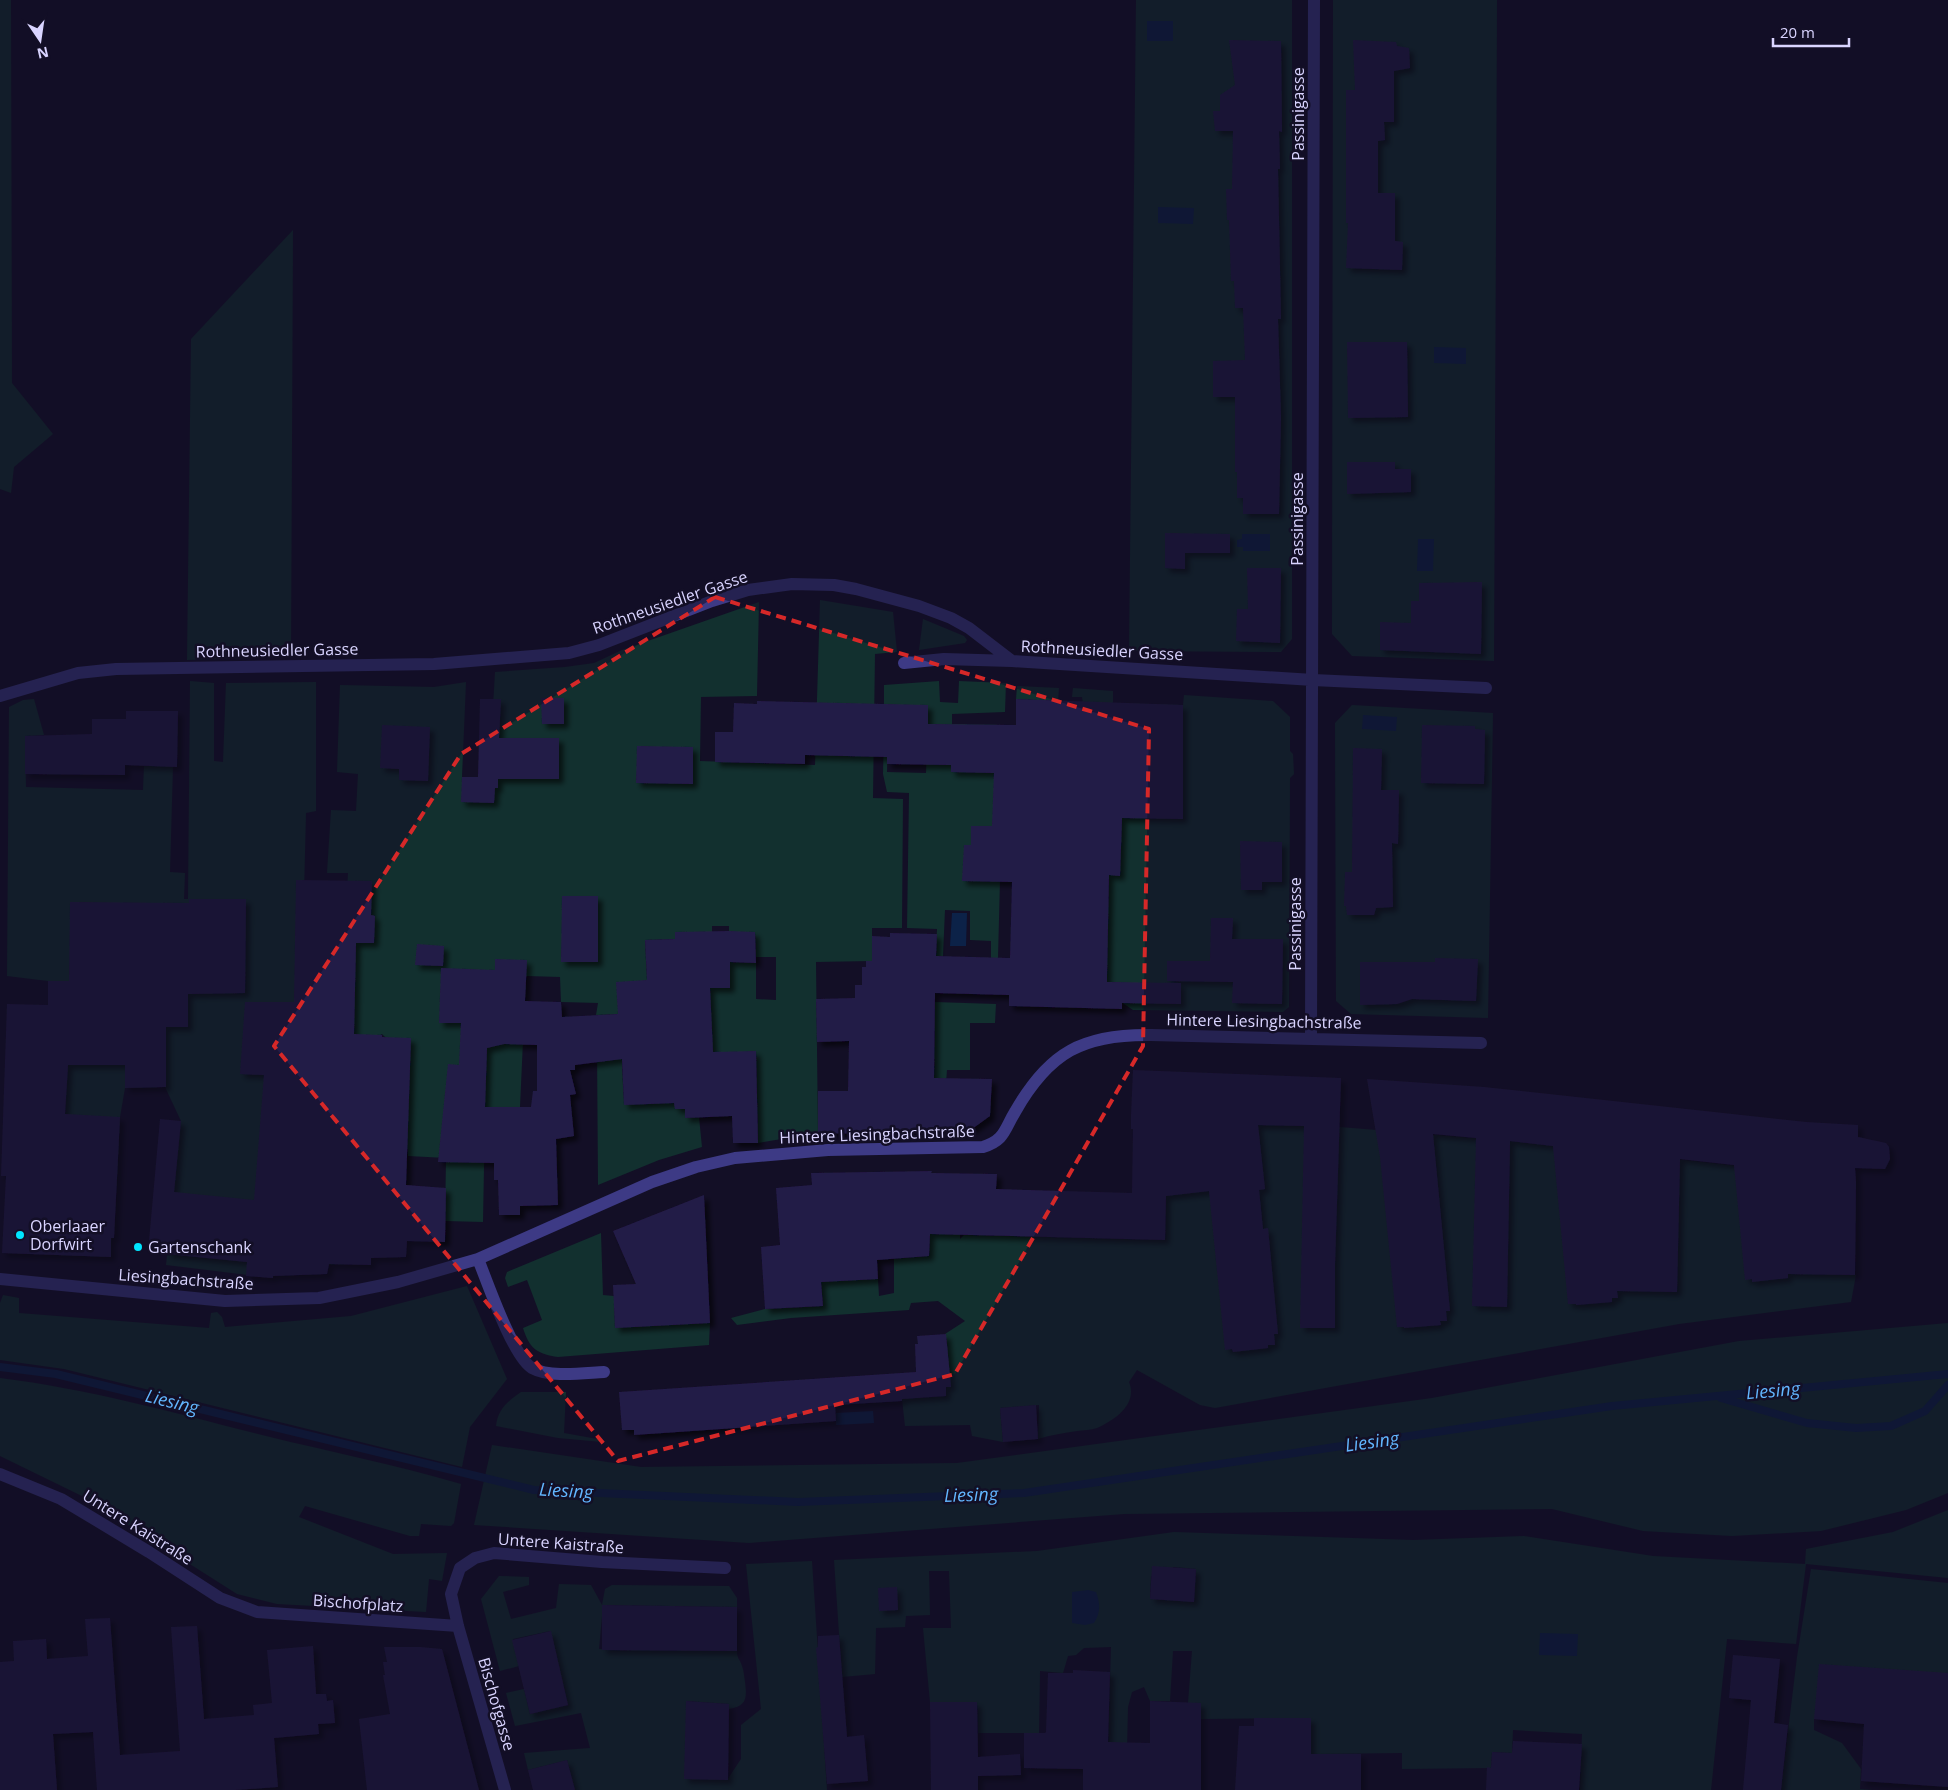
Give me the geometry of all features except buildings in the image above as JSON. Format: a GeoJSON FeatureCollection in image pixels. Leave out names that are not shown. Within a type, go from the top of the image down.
{"type":"FeatureCollection","features":[{"type":"Feature","properties":{"kind":"street","name":"Passinigasse"},"geometry":{"type":"LineString","coordinates":[[1311,1038],[1314,0]]}},
{"type":"Feature","properties":{"kind":"street","name":"Rothneusiedler Gasse"},"geometry":{"type":"LineString","coordinates":[[0,696],[78,674],[116,669],[434,664],[569,653],[748,590],[792,584],[856,589],[919,606],[952,618],[969,628],[1012,661],[1313,680],[1486,688]]}},
{"type":"Feature","properties":{"kind":"street"},"geometry":{"type":"LineString","coordinates":[[904,663],[944,659],[1012,661]]}},
{"type":"Feature","properties":{"kind":"street","name":"Hintere Liesingbachstraße"},"geometry":{"type":"LineString","coordinates":[[398,1282],[478,1259],[652,1182],[696,1167],[735,1158],[828,1150],[983,1146],[996,1142],[1005,1133],[1027,1093],[1050,1065],[1074,1048],[1105,1037],[1127,1034],[1481,1043]]}},
{"type":"Feature","properties":{"kind":"street"},"geometry":{"type":"LineString","coordinates":[[478,1259],[512,1340],[521,1357],[532,1368],[567,1374],[604,1372]]}},
{"type":"Feature","properties":{"kind":"street","name":"Liesingbachstraße"},"geometry":{"type":"LineString","coordinates":[[0,1279],[225,1301],[319,1298],[398,1282]]}},
{"type":"Feature","properties":{"kind":"street","name":"Untere Kaistraße"},"geometry":{"type":"LineString","coordinates":[[0,1474],[61,1499],[150,1552],[220,1598],[257,1612]]}},
{"type":"Feature","properties":{"kind":"street","name":"Untere Kaistraße"},"geometry":{"type":"LineString","coordinates":[[458,1626],[451,1594],[460,1568],[475,1558],[494,1553],[602,1562],[725,1568]]}},
{"type":"Feature","properties":{"kind":"street","name":"Bischofplatz"},"geometry":{"type":"LineString","coordinates":[[257,1612],[458,1626]]}},
{"type":"Feature","properties":{"kind":"street","name":"Bischofgasse"},"geometry":{"type":"LineString","coordinates":[[458,1626],[505,1790]]}},
{"type":"Feature","properties":{"kind":"highlighted area"},"geometry":{"type":"Polygon","coordinates":[[[715,597],[1149,729],[1143,1046],[955,1374],[618,1461],[274,1046],[461,754],[715,597]]]}},
{"type":"Feature","properties":{"kind":"green space"},"geometry":{"type":"Polygon","coordinates":[[[0,0],[11,0],[12,383],[53,434],[14,467],[11,493],[0,489],[0,0]]]}},
{"type":"Feature","properties":{"kind":"green space"},"geometry":{"type":"Polygon","coordinates":[[[1136,0],[1292,0],[1292,639],[1281,652],[1129,651],[1136,0]]]}},
{"type":"Feature","properties":{"kind":"green space"},"geometry":{"type":"Polygon","coordinates":[[[1333,0],[1497,0],[1494,661],[1352,656],[1332,634],[1333,0]]]}},
{"type":"Feature","properties":{"kind":"green space"},"geometry":{"type":"Polygon","coordinates":[[[293,230],[291,657],[187,660],[191,339],[293,230]]]}},
{"type":"Feature","properties":{"kind":"green space"},"geometry":{"type":"Polygon","coordinates":[[[820,600],[893,612],[897,652],[875,654],[873,798],[903,799],[902,928],[872,928],[872,961],[816,962],[818,1133],[758,1143],[756,1051],[731,1080],[671,1009],[675,1109],[685,1109],[685,1118],[699,1117],[702,1147],[659,1160],[598,1185],[597,1049],[624,1047],[622,1067],[624,1104],[642,1104],[619,1014],[596,1015],[598,1003],[561,1002],[560,977],[526,976],[520,1107],[485,1114],[483,1222],[445,1221],[446,1158],[408,1156],[398,1050],[382,1034],[353,1051],[348,1264],[329,1265],[282,1173],[273,1278],[166,1265],[181,1121],[165,1087],[125,1088],[120,1117],[111,1257],[58,1255],[69,1037],[69,981],[48,981],[7,976],[9,707],[23,700],[34,699],[44,735],[25,736],[26,787],[143,790],[144,766],[173,766],[170,872],[185,873],[184,899],[188,899],[190,681],[214,683],[214,761],[223,762],[226,683],[316,682],[316,811],[306,813],[299,1091],[337,1094],[348,873],[327,873],[331,810],[356,811],[358,774],[337,772],[340,685],[434,687],[466,682],[462,777],[489,778],[495,672],[594,663],[622,650],[759,602],[757,696],[701,697],[700,761],[815,765],[820,600]],[[712,926],[712,935],[675,932],[675,939],[645,940],[647,980],[711,978],[712,988],[730,988],[730,962],[756,963],[756,999],[776,1000],[776,957],[756,957],[755,932],[729,932],[729,926],[712,926]]]}},
{"type":"Feature","properties":{"kind":"green space"},"geometry":{"type":"Polygon","coordinates":[[[923,619],[964,636],[967,640],[965,643],[919,650],[923,619]]]}},
{"type":"Feature","properties":{"kind":"green space"},"geometry":{"type":"Polygon","coordinates":[[[939,681],[940,702],[958,703],[959,681],[1006,683],[1005,712],[952,714],[952,724],[1004,725],[998,958],[991,958],[991,941],[970,940],[970,911],[945,910],[943,956],[936,956],[937,929],[907,928],[909,793],[887,792],[883,774],[884,730],[888,730],[887,772],[926,773],[928,705],[884,709],[884,685],[939,681]]]}},
{"type":"Feature","properties":{"kind":"green space"},"geometry":{"type":"Polygon","coordinates":[[[1017,686],[1059,688],[1058,701],[1016,699],[1017,686]]]}},
{"type":"Feature","properties":{"kind":"green space"},"geometry":{"type":"Polygon","coordinates":[[[1073,688],[1113,691],[1113,703],[1183,705],[1184,695],[1273,701],[1290,717],[1290,751],[1293,754],[1294,774],[1290,778],[1289,1007],[1283,1012],[1133,1010],[1106,992],[1108,914],[1092,913],[1109,898],[1109,881],[1082,697],[1072,697],[1073,688]]]}},
{"type":"Feature","properties":{"kind":"green space"},"geometry":{"type":"Polygon","coordinates":[[[1352,705],[1493,713],[1488,1018],[1351,1014],[1336,1001],[1335,723],[1352,705]]]}},
{"type":"Feature","properties":{"kind":"green space"},"geometry":{"type":"Polygon","coordinates":[[[935,1002],[996,1004],[995,1023],[970,1023],[970,1070],[947,1070],[946,1083],[934,1083],[935,1002]]]}},
{"type":"Feature","properties":{"kind":"green space"},"geometry":{"type":"Polygon","coordinates":[[[1168,1121],[1340,1127],[1510,1141],[1829,1176],[1819,1274],[1856,1275],[1851,1302],[1679,1324],[1215,1408],[1200,1405],[1137,1370],[1129,1382],[1131,1390],[1128,1404],[1117,1416],[1104,1425],[1095,1429],[1062,1433],[1038,1439],[1039,1405],[1000,1408],[1003,1442],[972,1436],[970,1425],[905,1426],[901,1390],[922,1398],[946,1396],[947,1341],[945,1334],[965,1321],[938,1301],[911,1303],[909,1310],[791,1318],[737,1325],[731,1318],[765,1309],[823,1306],[817,1240],[830,1281],[878,1279],[879,1296],[894,1293],[894,1259],[929,1256],[933,1173],[961,1175],[960,1239],[964,1235],[1165,1240],[1168,1121]]]}},
{"type":"Feature","properties":{"kind":"green space"},"geometry":{"type":"Polygon","coordinates":[[[601,1233],[603,1295],[614,1296],[615,1327],[710,1323],[709,1345],[558,1357],[539,1352],[531,1345],[523,1328],[542,1320],[527,1280],[508,1287],[505,1278],[507,1272],[601,1233]]]}},
{"type":"Feature","properties":{"kind":"green space"},"geometry":{"type":"Polygon","coordinates":[[[467,1286],[507,1379],[470,1427],[462,1467],[64,1369],[0,1360],[0,1303],[3,1295],[19,1298],[19,1313],[209,1328],[211,1313],[217,1312],[222,1317],[225,1327],[351,1316],[467,1286]]]}},
{"type":"Feature","properties":{"kind":"green space"},"geometry":{"type":"Polygon","coordinates":[[[1948,1323],[1948,1493],[1906,1510],[1821,1531],[1732,1536],[1643,1531],[1552,1509],[1124,1514],[749,1543],[474,1525],[492,1445],[641,1467],[957,1463],[1432,1398],[1739,1341],[1948,1323]]]}},
{"type":"Feature","properties":{"kind":"green space"},"geometry":{"type":"Polygon","coordinates":[[[0,1378],[134,1403],[461,1484],[454,1523],[451,1526],[421,1524],[419,1536],[410,1536],[305,1506],[299,1517],[393,1554],[447,1553],[442,1581],[429,1579],[426,1612],[277,1604],[237,1594],[86,1498],[0,1456],[0,1378]]]}},
{"type":"Feature","properties":{"kind":"green space"},"geometry":{"type":"Polygon","coordinates":[[[521,1392],[566,1392],[564,1433],[603,1440],[602,1442],[558,1438],[496,1426],[504,1406],[521,1392]]]}},
{"type":"Feature","properties":{"kind":"green space"},"geometry":{"type":"Polygon","coordinates":[[[1948,1510],[1948,1578],[1806,1564],[1796,1644],[1727,1639],[1711,1790],[1580,1790],[1582,1734],[1513,1730],[1512,1753],[1492,1752],[1491,1768],[1402,1769],[1402,1753],[1311,1754],[1310,1718],[1201,1719],[1201,1703],[1188,1703],[1192,1651],[1173,1651],[1170,1701],[1150,1701],[1144,1687],[1132,1692],[1128,1707],[1126,1790],[1107,1790],[1111,1647],[1084,1648],[1076,1655],[1068,1656],[1063,1673],[1040,1671],[1039,1733],[978,1733],[977,1702],[930,1702],[923,1628],[951,1628],[949,1571],[929,1571],[930,1615],[906,1616],[905,1627],[876,1628],[875,1674],[842,1677],[834,1560],[1037,1551],[1174,1532],[1413,1540],[1524,1536],[1653,1556],[1805,1564],[1806,1549],[1893,1532],[1948,1510]],[[1174,1567],[1151,1576],[1150,1599],[1194,1601],[1196,1569],[1174,1567]]]}},
{"type":"Feature","properties":{"kind":"green space"},"geometry":{"type":"Polygon","coordinates":[[[812,1561],[827,1790],[575,1790],[567,1760],[528,1770],[524,1753],[590,1748],[581,1713],[515,1726],[506,1693],[524,1689],[530,1714],[568,1705],[550,1631],[513,1639],[519,1666],[500,1671],[481,1599],[499,1576],[529,1577],[529,1585],[503,1592],[511,1619],[556,1608],[559,1584],[591,1585],[602,1605],[605,1589],[612,1585],[729,1586],[737,1598],[737,1607],[603,1605],[599,1649],[737,1651],[746,1688],[746,1697],[739,1706],[729,1709],[729,1704],[687,1701],[727,1780],[741,1759],[741,1725],[761,1709],[746,1564],[812,1561]]]}},
{"type":"Feature","properties":{"kind":"green space"},"geometry":{"type":"Polygon","coordinates":[[[1811,1569],[1948,1583],[1948,1673],[1814,1719],[1814,1730],[1842,1743],[1861,1769],[1860,1789],[1873,1790],[1781,1790],[1797,1657],[1811,1569]]]}},
{"type":"Feature","properties":{"kind":"water"},"geometry":{"type":"Polygon","coordinates":[[[1147,21],[1173,21],[1173,41],[1147,41],[1147,21]]]}},
{"type":"Feature","properties":{"kind":"water"},"geometry":{"type":"Polygon","coordinates":[[[1158,207],[1194,208],[1193,224],[1158,223],[1158,207]]]}},
{"type":"Feature","properties":{"kind":"water"},"geometry":{"type":"Polygon","coordinates":[[[1434,347],[1466,348],[1466,364],[1434,363],[1434,347]]]}},
{"type":"Feature","properties":{"kind":"water"},"geometry":{"type":"Polygon","coordinates":[[[1242,534],[1270,534],[1270,551],[1243,551],[1243,547],[1237,547],[1237,540],[1242,539],[1242,534]]]}},
{"type":"Feature","properties":{"kind":"water"},"geometry":{"type":"Polygon","coordinates":[[[1418,539],[1434,539],[1433,571],[1417,571],[1418,539]]]}},
{"type":"Feature","properties":{"kind":"water"},"geometry":{"type":"Polygon","coordinates":[[[1363,715],[1397,717],[1396,731],[1362,729],[1363,715]]]}},
{"type":"Feature","properties":{"kind":"water"},"geometry":{"type":"Polygon","coordinates":[[[952,913],[967,913],[966,946],[950,946],[952,913]]]}},
{"type":"Feature","properties":{"kind":"water"},"geometry":{"type":"Polygon","coordinates":[[[873,1411],[874,1423],[836,1425],[836,1413],[873,1411]]]}},
{"type":"Feature","properties":{"kind":"water"},"geometry":{"type":"Polygon","coordinates":[[[1088,1590],[1096,1592],[1099,1604],[1098,1615],[1094,1623],[1085,1625],[1072,1623],[1072,1592],[1088,1590]]]}},
{"type":"Feature","properties":{"kind":"water"},"geometry":{"type":"Polygon","coordinates":[[[1540,1633],[1578,1634],[1577,1656],[1539,1655],[1540,1633]]]}},
{"type":"Feature","properties":{"kind":"waterway","name":"Liesing"},"geometry":{"type":"LineString","coordinates":[[0,1367],[56,1374],[534,1490],[798,1502],[1024,1493],[1612,1406],[1948,1374]]}},
{"type":"Feature","properties":{"kind":"waterway"},"geometry":{"type":"LineString","coordinates":[[1721,1398],[1807,1423],[1856,1428],[1891,1426],[1925,1411],[1948,1385]]}},
{"type":"Feature","properties":{"kind":"place","name":"Oberlaaer Dorfwirt"},"geometry":{"type":"Point","coordinates":[20,1235]}},
{"type":"Feature","properties":{"kind":"place","name":"Gartenschank"},"geometry":{"type":"Point","coordinates":[138,1247]}}]}
